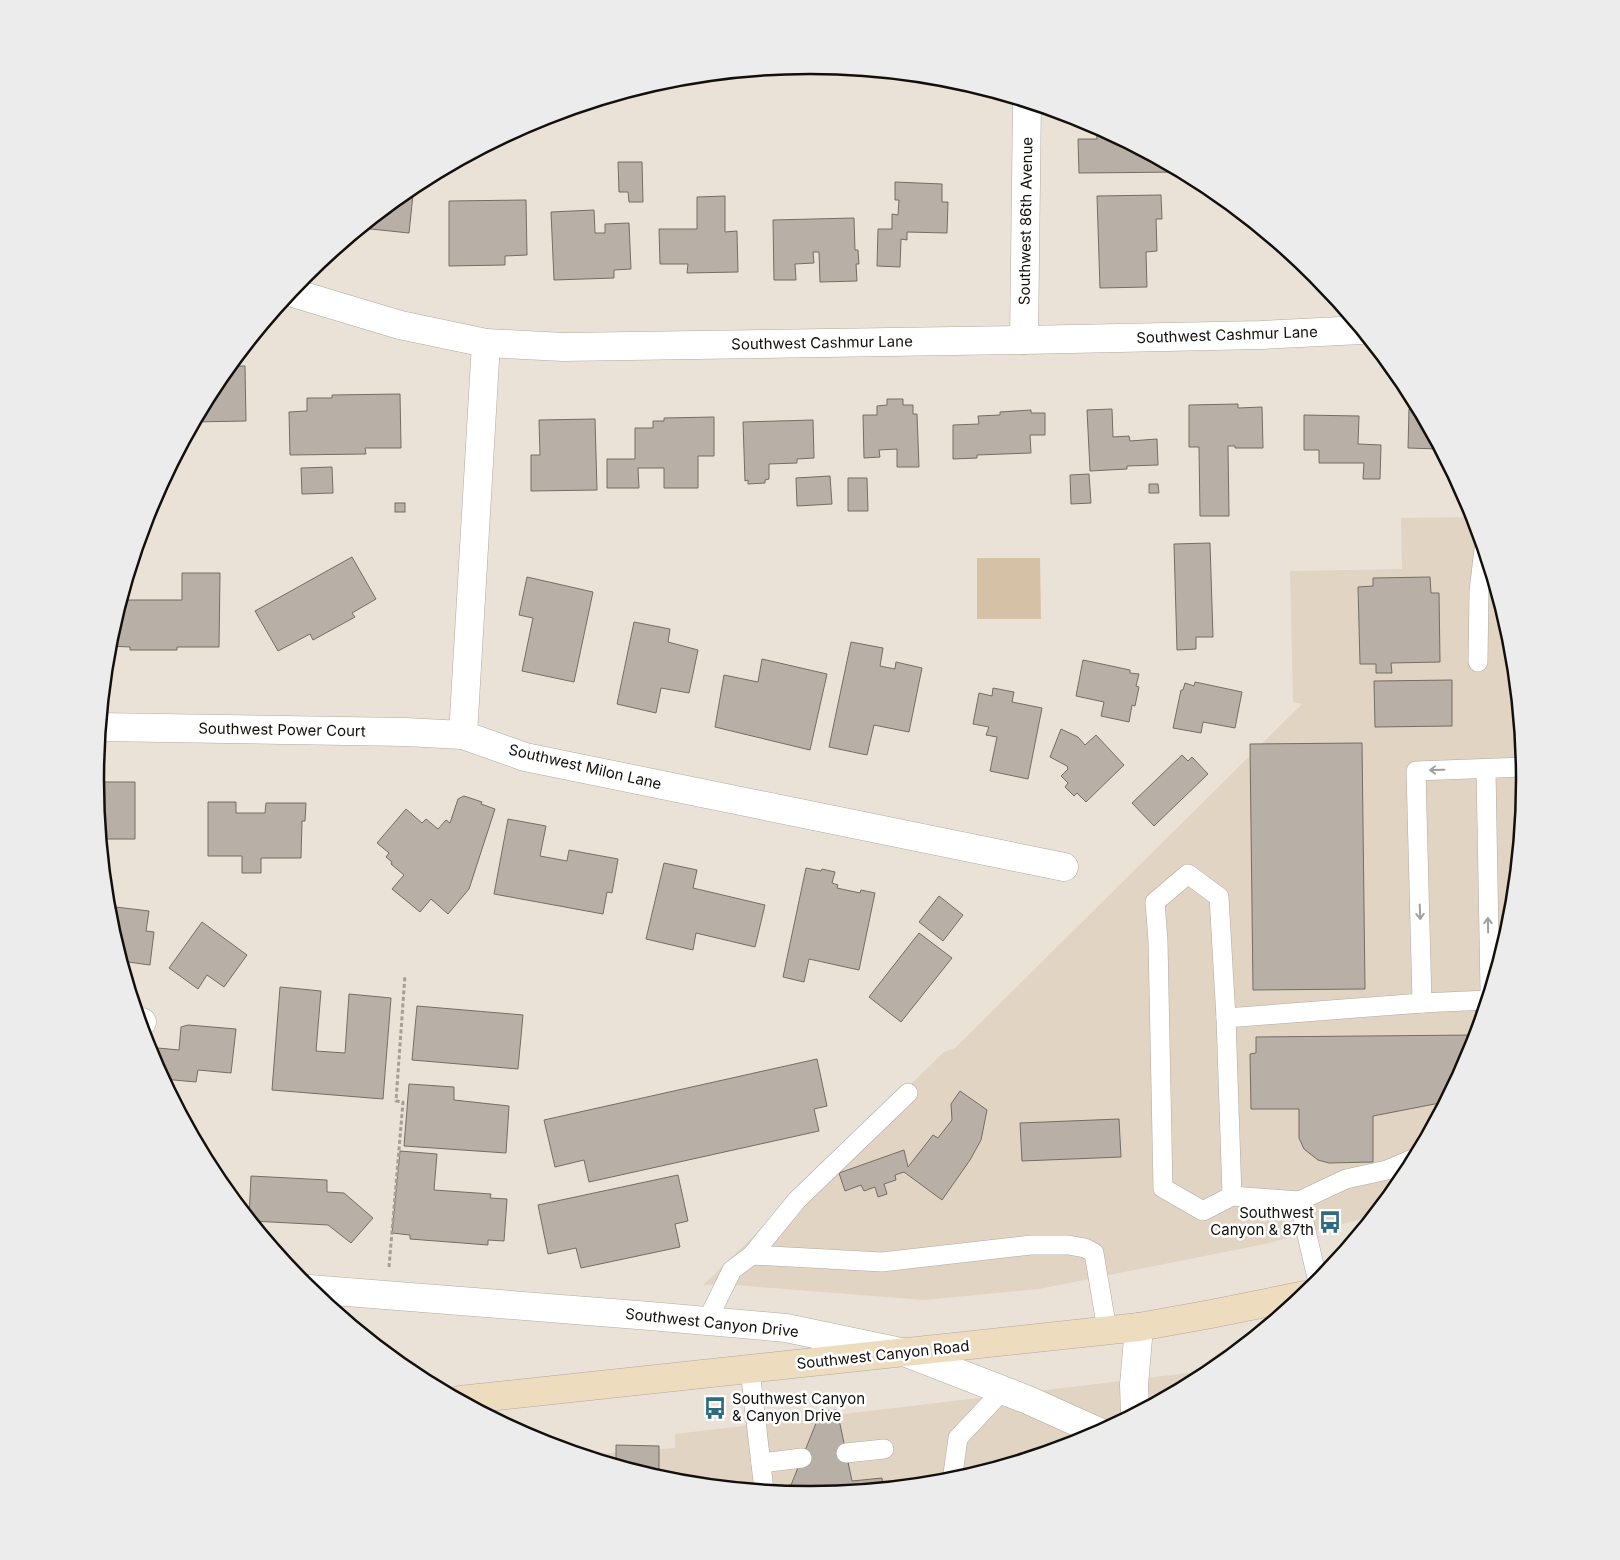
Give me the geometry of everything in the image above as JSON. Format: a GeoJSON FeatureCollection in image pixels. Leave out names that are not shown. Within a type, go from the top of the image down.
{"type":"FeatureCollection","features":[{"type":"Feature","properties":{"kind":"main road","name":"Southwest Canyon Road"},"geometry":{"type":"LineString","coordinates":[[470,1399],[1139,1327],[1289,1298]]}},
{"type":"Feature","properties":{"kind":"street","name":"Southwest 86th Avenue"},"geometry":{"type":"LineString","coordinates":[[1024,340],[1028,108]]}},
{"type":"Feature","properties":{"kind":"street","name":"Southwest Cashmur Lane"},"geometry":{"type":"LineString","coordinates":[[298,294],[400,325],[486,343],[563,347],[1024,340],[1354,330]]}},
{"type":"Feature","properties":{"kind":"street"},"geometry":{"type":"LineString","coordinates":[[463,736],[486,343]]}},
{"type":"Feature","properties":{"kind":"street","name":"Southwest Power Court"},"geometry":{"type":"LineString","coordinates":[[106,727],[405,732],[463,736]]}},
{"type":"Feature","properties":{"kind":"street","name":"Southwest Milon Lane"},"geometry":{"type":"LineString","coordinates":[[463,736],[526,757],[1064,867]]}},
{"type":"Feature","properties":{"kind":"street","name":"Southwest Canyon Drive"},"geometry":{"type":"LineString","coordinates":[[322,1290],[786,1328],[904,1352],[1003,1390],[1085,1430]]}},
{"type":"Feature","properties":{"kind":"street"},"geometry":{"type":"LineString","coordinates":[[1134,1407],[1139,1327]]}},
{"type":"Feature","properties":{"kind":"lane"},"geometry":{"type":"LineString","coordinates":[[1478,662],[1479,591],[1482,564]]}},
{"type":"Feature","properties":{"kind":"lane"},"geometry":{"type":"LineString","coordinates":[[1422,1003],[1416,771],[1516,768]]}},
{"type":"Feature","properties":{"kind":"lane"},"geometry":{"type":"LineString","coordinates":[[1486,770],[1490,971]]}},
{"type":"Feature","properties":{"kind":"lane"},"geometry":{"type":"LineString","coordinates":[[1232,1196],[1226,1018],[1219,897],[1188,874],[1155,902],[1158,941],[1163,1188],[1203,1211],[1232,1196],[1298,1201],[1346,1179],[1387,1170],[1403,1163]]}},
{"type":"Feature","properties":{"kind":"lane"},"geometry":{"type":"LineString","coordinates":[[1226,1018],[1481,1000]]}},
{"type":"Feature","properties":{"kind":"lane"},"geometry":{"type":"LineString","coordinates":[[707,1321],[732,1270],[752,1255],[797,1200],[908,1093]]}},
{"type":"Feature","properties":{"kind":"lane"},"geometry":{"type":"LineString","coordinates":[[1298,1201],[1316,1272]]}},
{"type":"Feature","properties":{"kind":"lane"},"geometry":{"type":"LineString","coordinates":[[752,1255],[882,1262],[1031,1245],[1068,1245],[1085,1248],[1094,1253],[1107,1330]]}},
{"type":"Feature","properties":{"kind":"lane"},"geometry":{"type":"LineString","coordinates":[[750,1370],[763,1485]]}},
{"type":"Feature","properties":{"kind":"lane"},"geometry":{"type":"LineString","coordinates":[[953,1472],[958,1438],[1003,1390]]}},
{"type":"Feature","properties":{"kind":"lane"},"geometry":{"type":"LineString","coordinates":[[846,1453],[884,1449]]}},
{"type":"Feature","properties":{"kind":"lane"},"geometry":{"type":"LineString","coordinates":[[761,1463],[802,1458]]}},
{"type":"Feature","properties":{"kind":"path"},"geometry":{"type":"LineString","coordinates":[[386,1295],[403,1102],[396,1101],[405,975]]}},
{"type":"Feature","properties":{"kind":"shaded area"},"geometry":{"type":"Polygon","coordinates":[[[1465,517],[1479,553],[1503,642],[1510,688],[1515,734],[1515,826],[1503,918],[1479,1007],[1443,1092],[1422,1133],[1397,1172],[1363,1219],[1265,1244],[1039,1289],[924,1300],[720,1284],[703,1285],[944,1052],[955,1048],[1302,704],[1293,702],[1290,571],[1402,569],[1401,518],[1465,517]]]}},
{"type":"Feature","properties":{"kind":"shaded area"},"geometry":{"type":"Polygon","coordinates":[[[977,558],[1040,558],[1041,619],[977,619],[977,558]]]}},
{"type":"Feature","properties":{"kind":"shaded area"},"geometry":{"type":"Polygon","coordinates":[[[1194,1372],[1163,1392],[1122,1413],[1037,1449],[948,1473],[902,1480],[856,1485],[764,1485],[672,1473],[599,1454],[675,1448],[675,1434],[1194,1372]]]}},
{"type":"Feature","properties":{"kind":"building"},"geometry":{"type":"Polygon","coordinates":[[[1097,136],[1169,172],[1079,173],[1078,139],[1097,139],[1097,136]]]}},
{"type":"Feature","properties":{"kind":"building"},"geometry":{"type":"Polygon","coordinates":[[[618,162],[642,162],[643,202],[629,202],[628,192],[619,192],[618,162]]]}},
{"type":"Feature","properties":{"kind":"building"},"geometry":{"type":"Polygon","coordinates":[[[895,182],[942,184],[942,202],[948,202],[947,233],[907,232],[907,240],[901,239],[900,267],[877,266],[878,229],[892,229],[892,214],[898,215],[899,200],[895,200],[895,182]]]}},
{"type":"Feature","properties":{"kind":"building"},"geometry":{"type":"Polygon","coordinates":[[[1161,195],[1162,219],[1156,219],[1157,251],[1146,252],[1147,287],[1100,288],[1097,196],[1161,195]]]}},
{"type":"Feature","properties":{"kind":"building"},"geometry":{"type":"Polygon","coordinates":[[[725,196],[725,232],[737,231],[738,272],[687,273],[688,264],[660,264],[659,229],[697,229],[697,197],[725,196]]]}},
{"type":"Feature","properties":{"kind":"building"},"geometry":{"type":"Polygon","coordinates":[[[413,197],[409,233],[369,229],[413,197]]]}},
{"type":"Feature","properties":{"kind":"building"},"geometry":{"type":"Polygon","coordinates":[[[526,200],[527,255],[505,256],[505,265],[449,266],[449,201],[526,200]]]}},
{"type":"Feature","properties":{"kind":"building"},"geometry":{"type":"Polygon","coordinates":[[[594,210],[595,233],[605,233],[605,224],[629,223],[631,269],[614,270],[614,278],[554,280],[551,212],[594,210]]]}},
{"type":"Feature","properties":{"kind":"building"},"geometry":{"type":"Polygon","coordinates":[[[854,218],[855,250],[858,250],[859,264],[856,264],[857,281],[820,282],[819,252],[813,252],[814,263],[795,264],[796,280],[774,280],[773,220],[854,218]]]}},
{"type":"Feature","properties":{"kind":"building"},"geometry":{"type":"Polygon","coordinates":[[[239,366],[245,366],[246,421],[201,422],[239,366]]]}},
{"type":"Feature","properties":{"kind":"building"},"geometry":{"type":"Polygon","coordinates":[[[400,394],[401,448],[365,448],[366,454],[290,455],[289,412],[307,411],[307,398],[332,398],[332,395],[400,394]]]}},
{"type":"Feature","properties":{"kind":"building"},"geometry":{"type":"Polygon","coordinates":[[[887,399],[903,399],[903,405],[913,405],[913,414],[917,414],[919,467],[897,467],[897,449],[879,450],[880,457],[864,458],[863,415],[877,415],[877,406],[887,405],[887,399]]]}},
{"type":"Feature","properties":{"kind":"building"},"geometry":{"type":"Polygon","coordinates":[[[1238,404],[1238,408],[1262,407],[1263,448],[1235,448],[1235,446],[1228,446],[1229,516],[1200,516],[1199,447],[1189,447],[1189,405],[1238,404]]]}},
{"type":"Feature","properties":{"kind":"building"},"geometry":{"type":"Polygon","coordinates":[[[1112,409],[1113,437],[1129,436],[1130,441],[1157,439],[1158,465],[1127,466],[1127,469],[1090,471],[1087,410],[1112,409]]]}},
{"type":"Feature","properties":{"kind":"building"},"geometry":{"type":"Polygon","coordinates":[[[1409,409],[1410,409],[1433,449],[1408,448],[1409,409]]]}},
{"type":"Feature","properties":{"kind":"building"},"geometry":{"type":"Polygon","coordinates":[[[1031,410],[1031,413],[1045,413],[1045,435],[1030,435],[1031,453],[977,455],[977,458],[953,459],[953,425],[979,424],[978,416],[1031,410]]]}},
{"type":"Feature","properties":{"kind":"building"},"geometry":{"type":"Polygon","coordinates":[[[1304,415],[1359,416],[1358,444],[1381,445],[1380,479],[1363,479],[1364,463],[1319,463],[1319,450],[1304,450],[1304,415]]]}},
{"type":"Feature","properties":{"kind":"building"},"geometry":{"type":"Polygon","coordinates":[[[714,417],[714,456],[698,456],[698,488],[664,488],[664,468],[638,468],[639,488],[607,488],[607,459],[635,459],[635,428],[653,428],[653,421],[664,421],[664,418],[714,417]]]}},
{"type":"Feature","properties":{"kind":"building"},"geometry":{"type":"Polygon","coordinates":[[[595,419],[597,490],[531,491],[531,455],[540,455],[539,420],[595,419]]]}},
{"type":"Feature","properties":{"kind":"building"},"geometry":{"type":"Polygon","coordinates":[[[813,420],[814,458],[797,459],[797,463],[769,464],[769,479],[765,480],[765,483],[748,484],[748,480],[745,481],[743,422],[813,420]]]}},
{"type":"Feature","properties":{"kind":"building"},"geometry":{"type":"Polygon","coordinates":[[[332,467],[333,493],[302,494],[301,468],[332,467]]]}},
{"type":"Feature","properties":{"kind":"building"},"geometry":{"type":"Polygon","coordinates":[[[1089,474],[1091,503],[1071,504],[1070,475],[1089,474]]]}},
{"type":"Feature","properties":{"kind":"building"},"geometry":{"type":"Polygon","coordinates":[[[830,476],[832,504],[797,506],[796,478],[830,476]]]}},
{"type":"Feature","properties":{"kind":"building"},"geometry":{"type":"Polygon","coordinates":[[[848,478],[867,478],[868,511],[848,511],[848,478]]]}},
{"type":"Feature","properties":{"kind":"building"},"geometry":{"type":"Polygon","coordinates":[[[1149,484],[1158,484],[1159,493],[1149,493],[1149,484]]]}},
{"type":"Feature","properties":{"kind":"building"},"geometry":{"type":"Polygon","coordinates":[[[395,503],[405,503],[405,512],[395,512],[395,503]]]}},
{"type":"Feature","properties":{"kind":"building"},"geometry":{"type":"Polygon","coordinates":[[[1210,543],[1213,637],[1196,637],[1196,649],[1177,650],[1174,544],[1210,543]]]}},
{"type":"Feature","properties":{"kind":"building"},"geometry":{"type":"Polygon","coordinates":[[[352,557],[376,599],[352,613],[355,617],[313,640],[310,634],[278,651],[255,611],[352,557]]]}},
{"type":"Feature","properties":{"kind":"building"},"geometry":{"type":"Polygon","coordinates":[[[182,573],[220,573],[219,647],[177,647],[177,650],[130,650],[130,647],[116,646],[127,600],[182,600],[182,573]]]}},
{"type":"Feature","properties":{"kind":"building"},"geometry":{"type":"Polygon","coordinates":[[[527,577],[593,592],[574,682],[522,671],[533,618],[519,615],[527,577]]]}},
{"type":"Feature","properties":{"kind":"building"},"geometry":{"type":"Polygon","coordinates":[[[1430,577],[1431,593],[1439,593],[1440,662],[1391,663],[1392,673],[1376,673],[1376,664],[1360,664],[1358,587],[1373,586],[1373,578],[1430,577]]]}},
{"type":"Feature","properties":{"kind":"building"},"geometry":{"type":"Polygon","coordinates":[[[634,622],[670,629],[668,642],[698,650],[689,693],[661,688],[656,713],[617,704],[634,622]]]}},
{"type":"Feature","properties":{"kind":"building"},"geometry":{"type":"Polygon","coordinates":[[[851,642],[883,648],[880,666],[895,669],[896,662],[922,668],[909,732],[874,725],[867,755],[829,747],[851,642]]]}},
{"type":"Feature","properties":{"kind":"building"},"geometry":{"type":"Polygon","coordinates":[[[762,659],[827,674],[810,750],[715,727],[724,675],[758,682],[762,659]]]}},
{"type":"Feature","properties":{"kind":"building"},"geometry":{"type":"Polygon","coordinates":[[[1083,660],[1130,670],[1130,673],[1139,674],[1136,686],[1139,687],[1135,706],[1132,705],[1129,722],[1101,716],[1104,702],[1076,696],[1083,660]]]}},
{"type":"Feature","properties":{"kind":"building"},"geometry":{"type":"Polygon","coordinates":[[[1452,680],[1452,726],[1375,727],[1374,681],[1452,680]]]}},
{"type":"Feature","properties":{"kind":"building"},"geometry":{"type":"Polygon","coordinates":[[[1195,682],[1242,692],[1235,728],[1203,722],[1201,733],[1173,728],[1181,690],[1183,690],[1185,683],[1194,686],[1195,682]]]}},
{"type":"Feature","properties":{"kind":"building"},"geometry":{"type":"Polygon","coordinates":[[[993,688],[1014,692],[1012,702],[1042,708],[1028,779],[990,771],[997,737],[986,735],[989,727],[973,724],[979,693],[992,696],[993,688]]]}},
{"type":"Feature","properties":{"kind":"building"},"geometry":{"type":"Polygon","coordinates":[[[1061,729],[1078,737],[1085,745],[1096,735],[1124,765],[1086,802],[1077,793],[1074,796],[1065,787],[1068,783],[1061,776],[1068,769],[1067,766],[1050,757],[1061,729]]]}},
{"type":"Feature","properties":{"kind":"building"},"geometry":{"type":"Polygon","coordinates":[[[1362,743],[1365,989],[1253,990],[1250,744],[1362,743]]]}},
{"type":"Feature","properties":{"kind":"building"},"geometry":{"type":"Polygon","coordinates":[[[1182,755],[1188,761],[1192,757],[1208,774],[1154,826],[1132,803],[1182,755]]]}},
{"type":"Feature","properties":{"kind":"building"},"geometry":{"type":"Polygon","coordinates":[[[104,782],[135,782],[135,839],[106,839],[104,782]]]}},
{"type":"Feature","properties":{"kind":"building"},"geometry":{"type":"Polygon","coordinates":[[[464,796],[495,809],[469,889],[448,914],[431,899],[420,912],[392,889],[404,875],[391,864],[392,862],[386,857],[389,853],[377,843],[406,809],[422,823],[426,819],[438,829],[446,820],[450,823],[458,799],[464,796]]]}},
{"type":"Feature","properties":{"kind":"building"},"geometry":{"type":"Polygon","coordinates":[[[208,802],[236,802],[236,813],[265,813],[266,803],[306,803],[305,821],[302,821],[301,858],[261,858],[261,873],[242,873],[242,856],[208,856],[208,802]]]}},
{"type":"Feature","properties":{"kind":"building"},"geometry":{"type":"Polygon","coordinates":[[[508,819],[546,826],[540,856],[567,861],[569,850],[618,859],[612,893],[607,892],[603,914],[494,894],[508,819]]]}},
{"type":"Feature","properties":{"kind":"building"},"geometry":{"type":"Polygon","coordinates":[[[664,863],[697,870],[693,888],[765,905],[755,947],[696,933],[693,950],[646,939],[664,863]]]}},
{"type":"Feature","properties":{"kind":"building"},"geometry":{"type":"Polygon","coordinates":[[[806,868],[835,872],[832,883],[838,885],[837,888],[860,893],[861,890],[875,893],[859,970],[809,959],[804,982],[783,977],[806,868]]]}},
{"type":"Feature","properties":{"kind":"building"},"geometry":{"type":"Polygon","coordinates":[[[939,896],[963,915],[943,941],[919,922],[939,896]]]}},
{"type":"Feature","properties":{"kind":"building"},"geometry":{"type":"Polygon","coordinates":[[[115,907],[149,911],[146,931],[154,932],[150,965],[128,962],[115,907]]]}},
{"type":"Feature","properties":{"kind":"building"},"geometry":{"type":"Polygon","coordinates":[[[202,922],[247,955],[224,987],[207,975],[198,989],[169,968],[202,922]]]}},
{"type":"Feature","properties":{"kind":"building"},"geometry":{"type":"Polygon","coordinates":[[[919,933],[952,958],[901,1022],[869,997],[919,933]]]}},
{"type":"Feature","properties":{"kind":"building"},"geometry":{"type":"Polygon","coordinates":[[[280,987],[321,991],[316,1051],[345,1053],[349,994],[391,998],[383,1099],[272,1090],[280,987]]]}},
{"type":"Feature","properties":{"kind":"building"},"geometry":{"type":"Polygon","coordinates":[[[417,1006],[523,1015],[518,1069],[412,1060],[417,1006]]]}},
{"type":"Feature","properties":{"kind":"building"},"geometry":{"type":"Polygon","coordinates":[[[188,1025],[236,1029],[231,1073],[198,1070],[196,1082],[171,1080],[158,1048],[179,1050],[181,1027],[188,1025]]]}},
{"type":"Feature","properties":{"kind":"building"},"geometry":{"type":"Polygon","coordinates":[[[1468,1035],[1437,1104],[1373,1116],[1373,1162],[1329,1163],[1318,1160],[1304,1149],[1299,1138],[1299,1109],[1251,1109],[1250,1054],[1256,1053],[1256,1037],[1468,1035]]]}},
{"type":"Feature","properties":{"kind":"building"},"geometry":{"type":"Polygon","coordinates":[[[817,1059],[827,1106],[814,1109],[819,1131],[589,1182],[584,1160],[555,1167],[544,1120],[817,1059]]]}},
{"type":"Feature","properties":{"kind":"building"},"geometry":{"type":"Polygon","coordinates":[[[409,1084],[454,1087],[454,1100],[509,1106],[506,1153],[404,1146],[409,1084]]]}},
{"type":"Feature","properties":{"kind":"building"},"geometry":{"type":"Polygon","coordinates":[[[960,1091],[987,1110],[981,1140],[970,1160],[942,1200],[904,1172],[895,1175],[896,1180],[884,1184],[887,1194],[878,1197],[875,1187],[864,1191],[861,1185],[845,1191],[839,1173],[904,1150],[908,1167],[933,1135],[938,1138],[952,1120],[951,1104],[960,1091]]]}},
{"type":"Feature","properties":{"kind":"building"},"geometry":{"type":"Polygon","coordinates":[[[1119,1119],[1121,1157],[1022,1161],[1020,1123],[1119,1119]]]}},
{"type":"Feature","properties":{"kind":"building"},"geometry":{"type":"Polygon","coordinates":[[[400,1151],[437,1154],[434,1190],[491,1194],[490,1198],[507,1199],[504,1241],[488,1240],[488,1245],[410,1239],[410,1235],[392,1233],[400,1151]]]}},
{"type":"Feature","properties":{"kind":"building"},"geometry":{"type":"Polygon","coordinates":[[[678,1175],[688,1221],[675,1224],[680,1247],[581,1268],[576,1248],[548,1254],[538,1205],[678,1175]]]}},
{"type":"Feature","properties":{"kind":"building"},"geometry":{"type":"Polygon","coordinates":[[[251,1176],[327,1180],[327,1192],[344,1193],[373,1218],[351,1243],[328,1225],[259,1221],[249,1209],[251,1176]]]}},
{"type":"Feature","properties":{"kind":"building"},"geometry":{"type":"Polygon","coordinates":[[[837,1410],[852,1481],[882,1478],[882,1482],[856,1485],[788,1486],[791,1485],[821,1411],[837,1410]]]}},
{"type":"Feature","properties":{"kind":"building"},"geometry":{"type":"Polygon","coordinates":[[[616,1445],[659,1446],[659,1470],[616,1459],[616,1445]]]}},
{"type":"Feature","properties":{"kind":"place","name":"Southwest Canyon & 87th"},"geometry":{"type":"Point","coordinates":[1330,1222]}},
{"type":"Feature","properties":{"kind":"place","name":"Southwest Canyon & Canyon Drive"},"geometry":{"type":"Point","coordinates":[715,1408]}}]}
